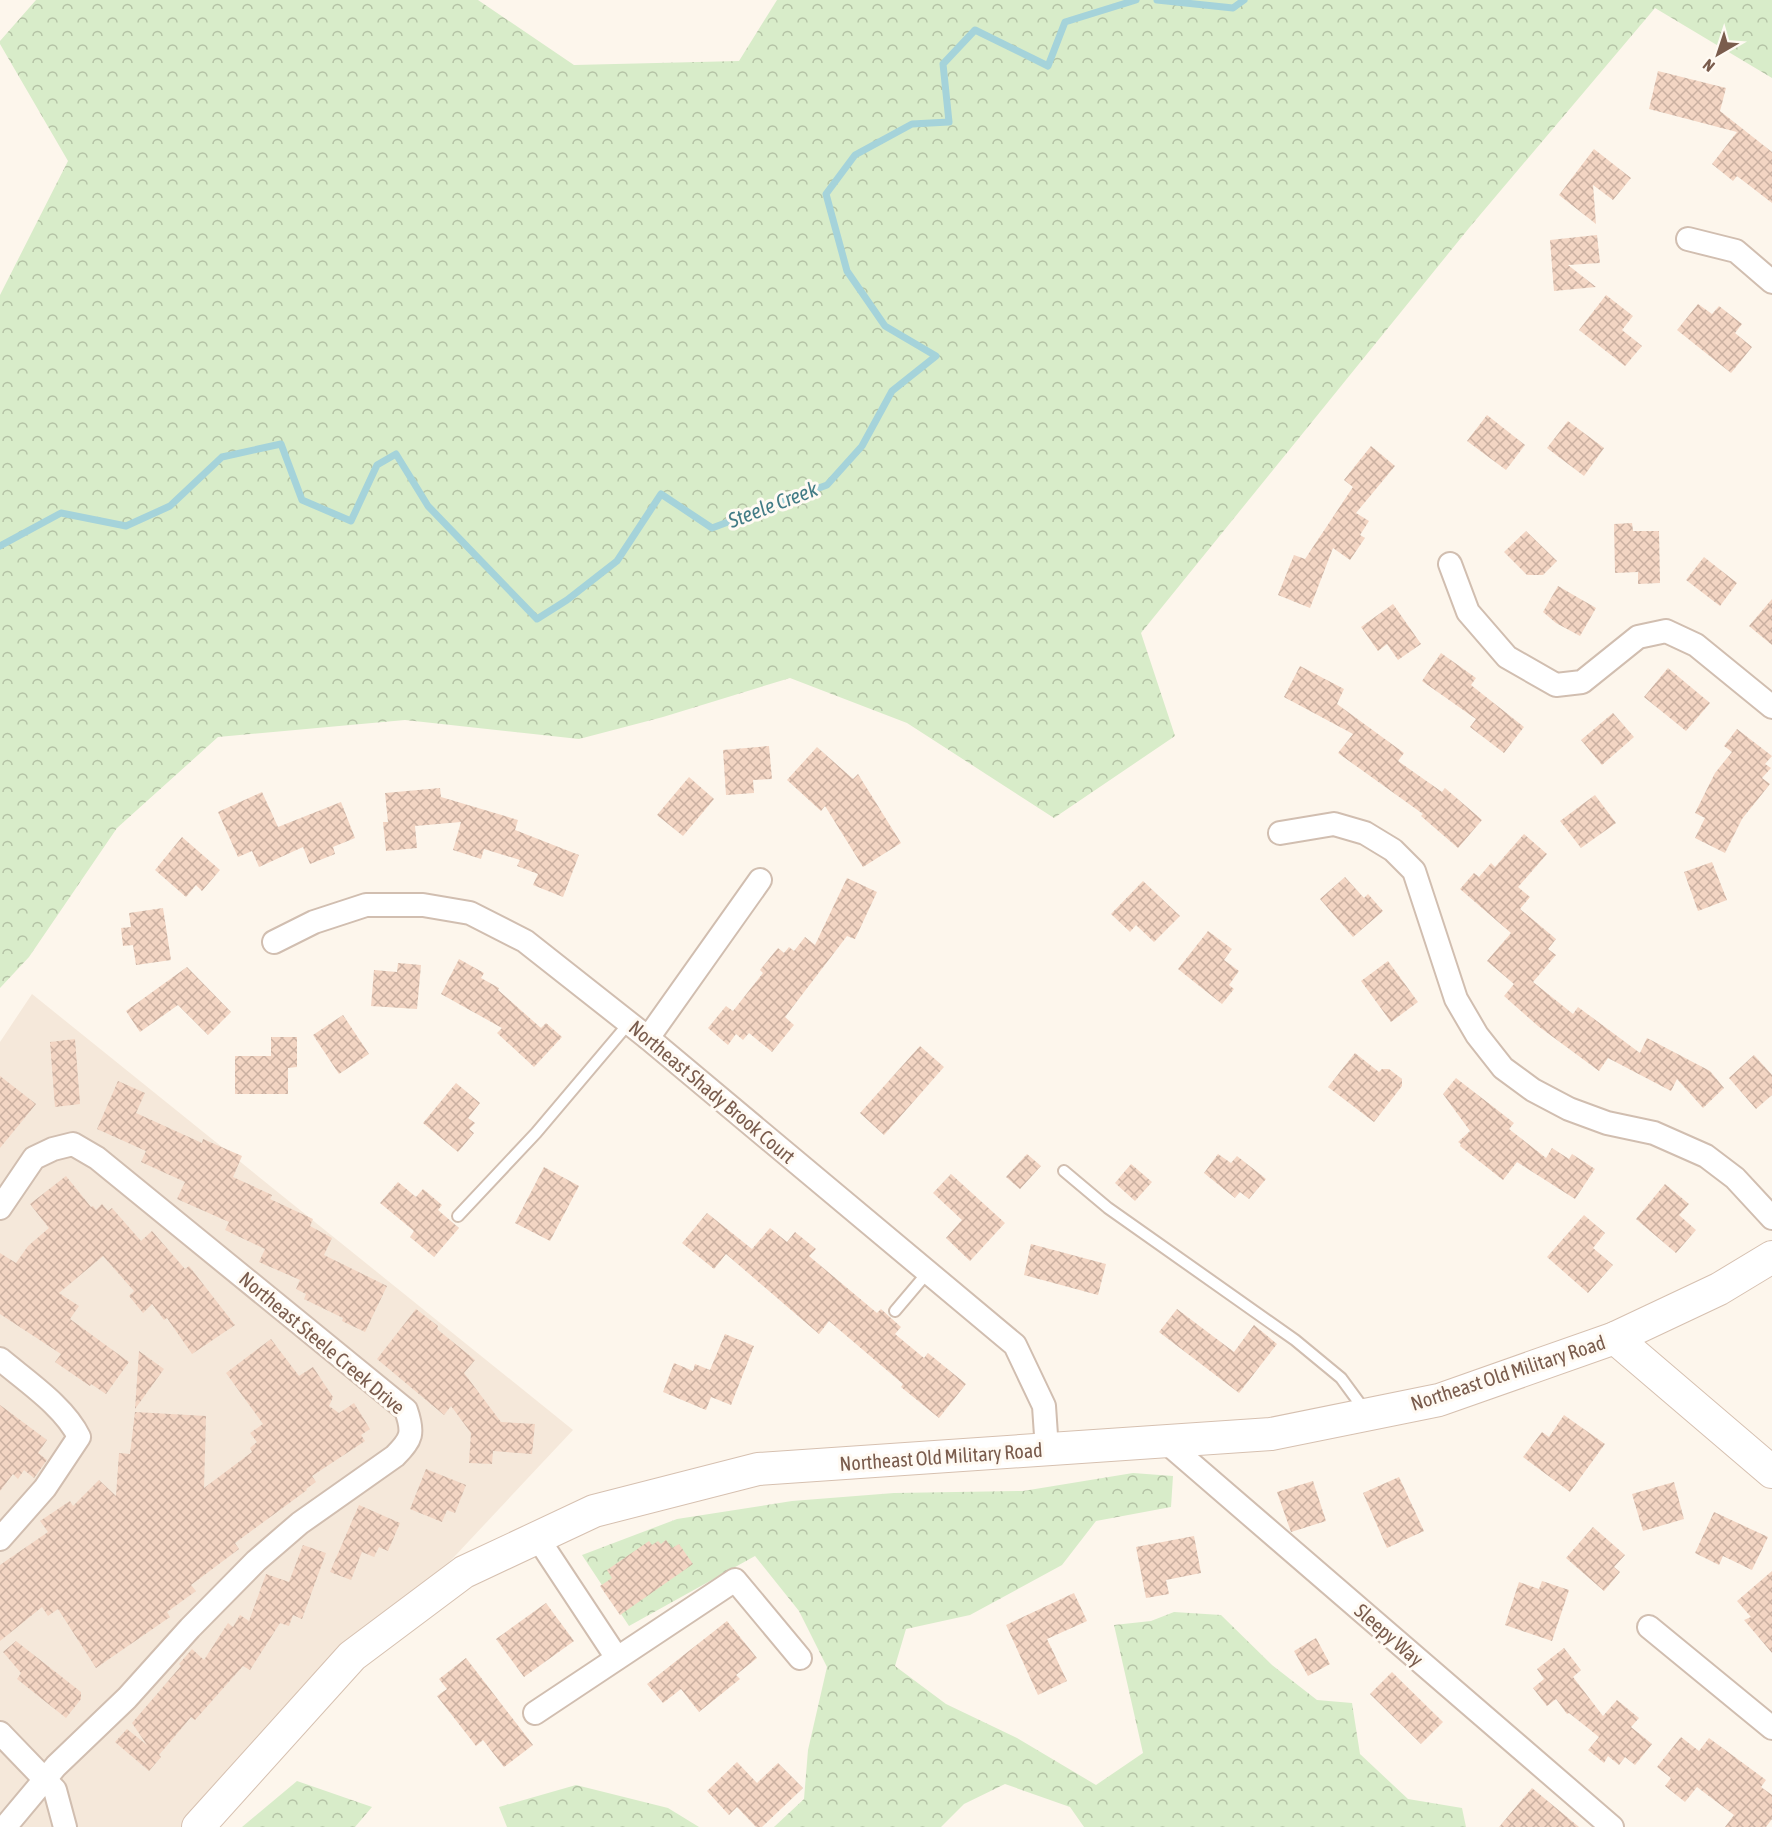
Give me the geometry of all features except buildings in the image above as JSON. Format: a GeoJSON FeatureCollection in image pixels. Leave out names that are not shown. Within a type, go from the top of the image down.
{"type":"FeatureCollection","features":[{"type":"Feature","properties":{"kind":"street"},"geometry":{"type":"LineString","coordinates":[[1688,239],[1736,251],[1772,282]]}},
{"type":"Feature","properties":{"kind":"street"},"geometry":{"type":"LineString","coordinates":[[1450,564],[1468,612],[1507,657],[1556,685],[1582,682],[1638,637],[1666,631],[1696,645],[1772,707]]}},
{"type":"Feature","properties":{"kind":"street"},"geometry":{"type":"LineString","coordinates":[[1280,833],[1334,824],[1365,833],[1394,850],[1414,871],[1456,999],[1477,1035],[1503,1068],[1533,1089],[1569,1109],[1607,1124],[1654,1133],[1706,1156],[1735,1178],[1772,1218]]}},
{"type":"Feature","properties":{"kind":"street"},"geometry":{"type":"LineString","coordinates":[[648,1038],[760,880]]}},
{"type":"Feature","properties":{"kind":"street","name":"Northeast Shady Brook Court"},"geometry":{"type":"LineString","coordinates":[[274,942],[314,922],[366,904],[423,905],[470,913],[525,941],[648,1038],[1015,1345],[1044,1406],[1047,1450]]}},
{"type":"Feature","properties":{"kind":"street","name":"Northeast Steele Creek Drive"},"geometry":{"type":"LineString","coordinates":[[0,1208],[34,1158],[53,1149],[73,1144],[97,1158],[406,1410],[412,1429],[406,1444],[394,1456],[300,1523],[256,1561],[190,1628],[127,1698],[45,1779]]}},
{"type":"Feature","properties":{"kind":"street","name":"Northeast Old Military Road"},"geometry":{"type":"LineString","coordinates":[[198,1827],[352,1656],[464,1572],[594,1511],[758,1469],[1271,1434],[1438,1400],[1615,1338],[1719,1289],[1772,1257]]}},
{"type":"Feature","properties":{"kind":"street"},"geometry":{"type":"LineString","coordinates":[[1615,1338],[1772,1472]]}},
{"type":"Feature","properties":{"kind":"street"},"geometry":{"type":"LineString","coordinates":[[0,1359],[66,1417],[73,1424],[79,1437],[45,1488],[0,1539]]}},
{"type":"Feature","properties":{"kind":"street","name":"Sleepy Way"},"geometry":{"type":"LineString","coordinates":[[1166,1442],[1612,1827]]}},
{"type":"Feature","properties":{"kind":"street"},"geometry":{"type":"LineString","coordinates":[[537,1537],[617,1658]]}},
{"type":"Feature","properties":{"kind":"street"},"geometry":{"type":"LineString","coordinates":[[535,1713],[735,1580],[800,1658]]}},
{"type":"Feature","properties":{"kind":"street"},"geometry":{"type":"LineString","coordinates":[[1649,1627],[1772,1728]]}},
{"type":"Feature","properties":{"kind":"street"},"geometry":{"type":"LineString","coordinates":[[0,1734],[55,1790],[64,1827]]}},
{"type":"Feature","properties":{"kind":"street"},"geometry":{"type":"LineString","coordinates":[[5,1827],[45,1779]]}},
{"type":"Feature","properties":{"kind":"lane"},"geometry":{"type":"LineString","coordinates":[[458,1216],[536,1133],[629,1023]]}},
{"type":"Feature","properties":{"kind":"lane"},"geometry":{"type":"LineString","coordinates":[[1064,1171],[1108,1208],[1294,1340],[1341,1378],[1368,1414]]}},
{"type":"Feature","properties":{"kind":"lane"},"geometry":{"type":"LineString","coordinates":[[895,1311],[928,1272]]}},
{"type":"Feature","properties":{"kind":"shaded area"},"geometry":{"type":"Polygon","coordinates":[[[32,994],[573,1430],[201,1827],[0,1827],[0,1042],[32,994]]]}},
{"type":"Feature","properties":{"kind":"green space"},"geometry":{"type":"Polygon","coordinates":[[[36,0],[478,0],[574,65],[739,61],[777,0],[1772,0],[1772,78],[1655,8],[1469,228],[1141,633],[1175,736],[1054,818],[907,723],[790,678],[663,717],[579,739],[405,720],[218,737],[117,828],[29,957],[0,988],[0,295],[68,161],[0,44],[0,41],[36,0]]]}},
{"type":"Feature","properties":{"kind":"green space"},"geometry":{"type":"Polygon","coordinates":[[[1133,1473],[1173,1476],[1171,1507],[1096,1521],[1062,1565],[970,1615],[906,1629],[895,1666],[946,1704],[1017,1738],[1096,1785],[1143,1753],[1114,1625],[1151,1621],[1174,1612],[1221,1615],[1272,1665],[1317,1700],[1352,1703],[1360,1754],[1408,1799],[1462,1808],[1466,1827],[1084,1827],[1070,1807],[1005,1784],[964,1804],[941,1827],[774,1827],[804,1799],[808,1750],[827,1667],[799,1611],[755,1556],[629,1626],[582,1555],[677,1519],[792,1501],[894,1493],[1023,1491],[1133,1473]]]}},
{"type":"Feature","properties":{"kind":"green space"},"geometry":{"type":"Polygon","coordinates":[[[297,1781],[372,1807],[355,1827],[242,1827],[297,1781]]]}},
{"type":"Feature","properties":{"kind":"green space"},"geometry":{"type":"Polygon","coordinates":[[[576,1785],[668,1808],[699,1827],[507,1827],[499,1807],[576,1785]]]}},
{"type":"Feature","properties":{"kind":"waterway","name":"Steele Creek"},"geometry":{"type":"LineString","coordinates":[[0,546],[61,513],[126,526],[170,506],[222,457],[281,444],[302,500],[351,521],[377,465],[396,454],[428,506],[537,619],[567,600],[617,561],[661,494],[712,528],[827,485],[862,446],[892,391],[936,356],[885,326],[847,271],[826,194],[855,155],[912,124],[949,122],[943,64],[975,30],[1048,66],[1065,22],[1136,0]]}},
{"type":"Feature","properties":{"kind":"waterway","name":"Steele Creek"},"geometry":{"type":"LineString","coordinates":[[1157,0],[1233,8],[1244,0]]}}]}
